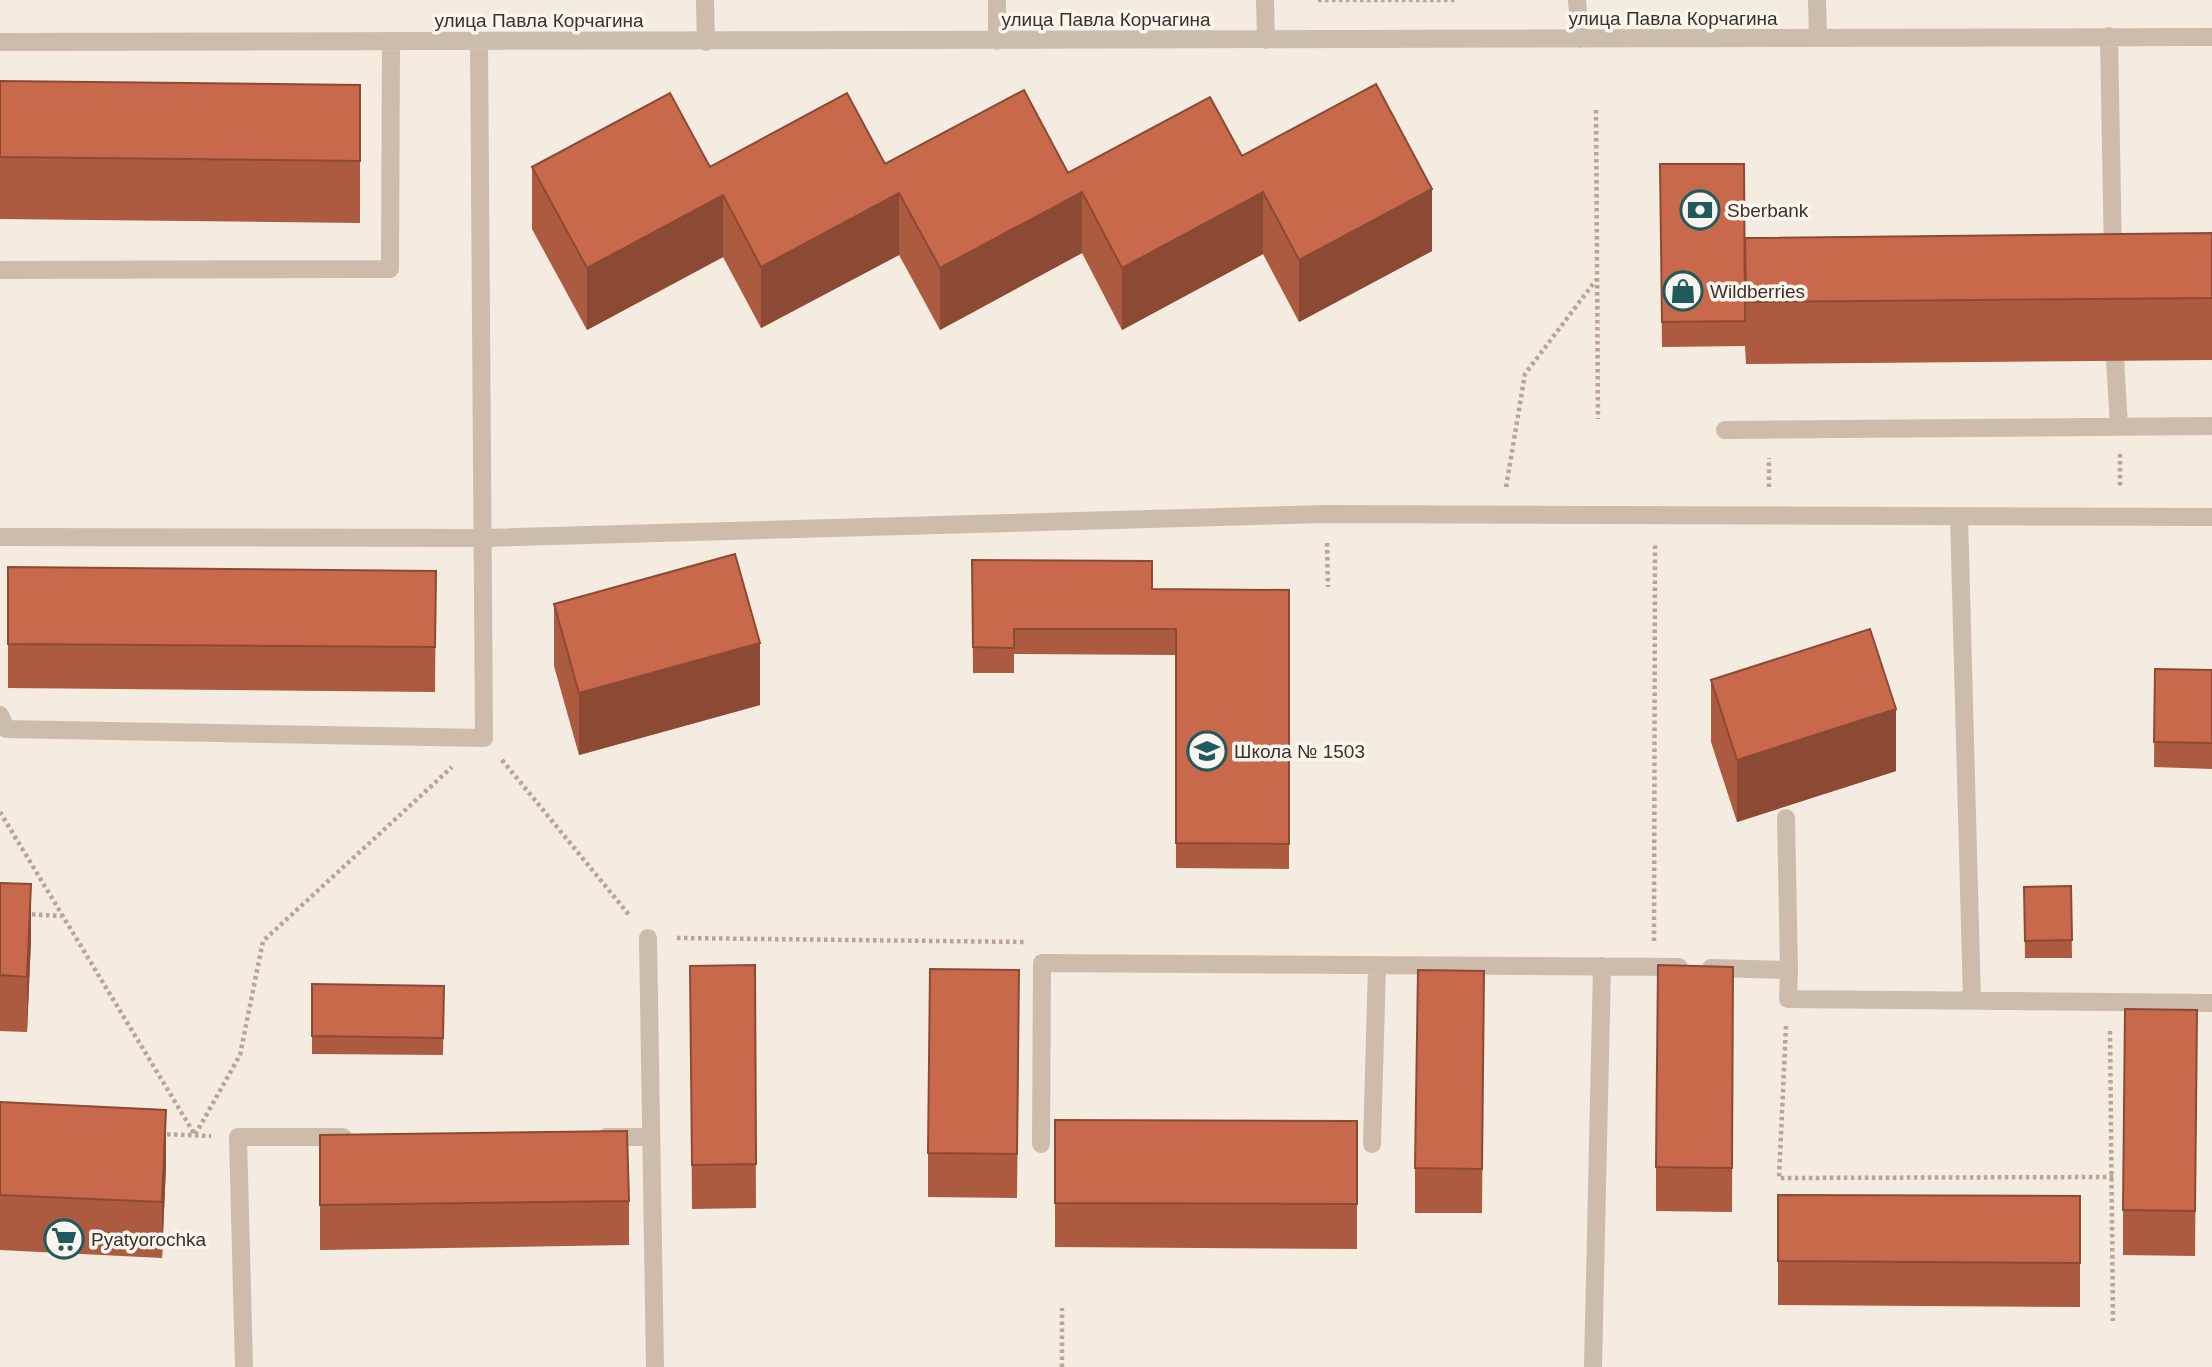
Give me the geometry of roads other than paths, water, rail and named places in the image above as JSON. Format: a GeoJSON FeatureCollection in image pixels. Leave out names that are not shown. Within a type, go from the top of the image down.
{"type":"FeatureCollection","features":[{"type":"Feature","properties":{"kind":"street"},"geometry":{"type":"LineString","coordinates":[[705,0],[706,42]]}},
{"type":"Feature","properties":{"kind":"street"},"geometry":{"type":"LineString","coordinates":[[997,0],[997,41]]}},
{"type":"Feature","properties":{"kind":"street"},"geometry":{"type":"LineString","coordinates":[[1265,0],[1266,40]]}},
{"type":"Feature","properties":{"kind":"street"},"geometry":{"type":"LineString","coordinates":[[1577,0],[1580,39]]}},
{"type":"Feature","properties":{"kind":"street"},"geometry":{"type":"LineString","coordinates":[[1817,0],[1818,38]]}},
{"type":"Feature","properties":{"kind":"street"},"geometry":{"type":"LineString","coordinates":[[2109,36],[2113,282]]}},
{"type":"Feature","properties":{"kind":"street","name":"улица Павла Корчагина"},"geometry":{"type":"LineString","coordinates":[[0,42],[2212,37]]}},
{"type":"Feature","properties":{"kind":"street"},"geometry":{"type":"LineString","coordinates":[[0,270],[390,269],[391,41]]}},
{"type":"Feature","properties":{"kind":"street"},"geometry":{"type":"LineString","coordinates":[[0,715],[6,729],[484,738],[478,42]]}},
{"type":"Feature","properties":{"kind":"street"},"geometry":{"type":"LineString","coordinates":[[2115,359],[2119,426]]}},
{"type":"Feature","properties":{"kind":"street"},"geometry":{"type":"LineString","coordinates":[[1725,430],[2212,426]]}},
{"type":"Feature","properties":{"kind":"street"},"geometry":{"type":"LineString","coordinates":[[0,537],[482,538],[1326,514],[2212,517]]}},
{"type":"Feature","properties":{"kind":"street"},"geometry":{"type":"LineString","coordinates":[[1959,517],[1972,1001]]}},
{"type":"Feature","properties":{"kind":"street"},"geometry":{"type":"LineString","coordinates":[[1786,818],[1788,999],[2212,1003]]}},
{"type":"Feature","properties":{"kind":"street"},"geometry":{"type":"LineString","coordinates":[[648,938],[655,1367]]}},
{"type":"Feature","properties":{"kind":"street"},"geometry":{"type":"LineString","coordinates":[[1041,1144],[1042,963],[1654,966],[1789,970]]}},
{"type":"Feature","properties":{"kind":"street"},"geometry":{"type":"LineString","coordinates":[[1372,1144],[1377,966]]}},
{"type":"Feature","properties":{"kind":"street"},"geometry":{"type":"LineString","coordinates":[[1593,1367],[1602,966]]}},
{"type":"Feature","properties":{"kind":"street"},"geometry":{"type":"LineString","coordinates":[[244,1367],[238,1137],[362,1137]]}},
{"type":"Feature","properties":{"kind":"street"},"geometry":{"type":"LineString","coordinates":[[582,1138],[651,1138]]}},
{"type":"Feature","properties":{"kind":"place","name":"Sberbank"},"geometry":{"type":"Point","coordinates":[1700,210]}},
{"type":"Feature","properties":{"kind":"place","name":"Wildberries"},"geometry":{"type":"Point","coordinates":[1683,291]}},
{"type":"Feature","properties":{"kind":"place","name":"Школа № 1503"},"geometry":{"type":"Point","coordinates":[1207,751]}},
{"type":"Feature","properties":{"kind":"place","name":"Pyatyorochka"},"geometry":{"type":"Point","coordinates":[64,1239]}}]}
